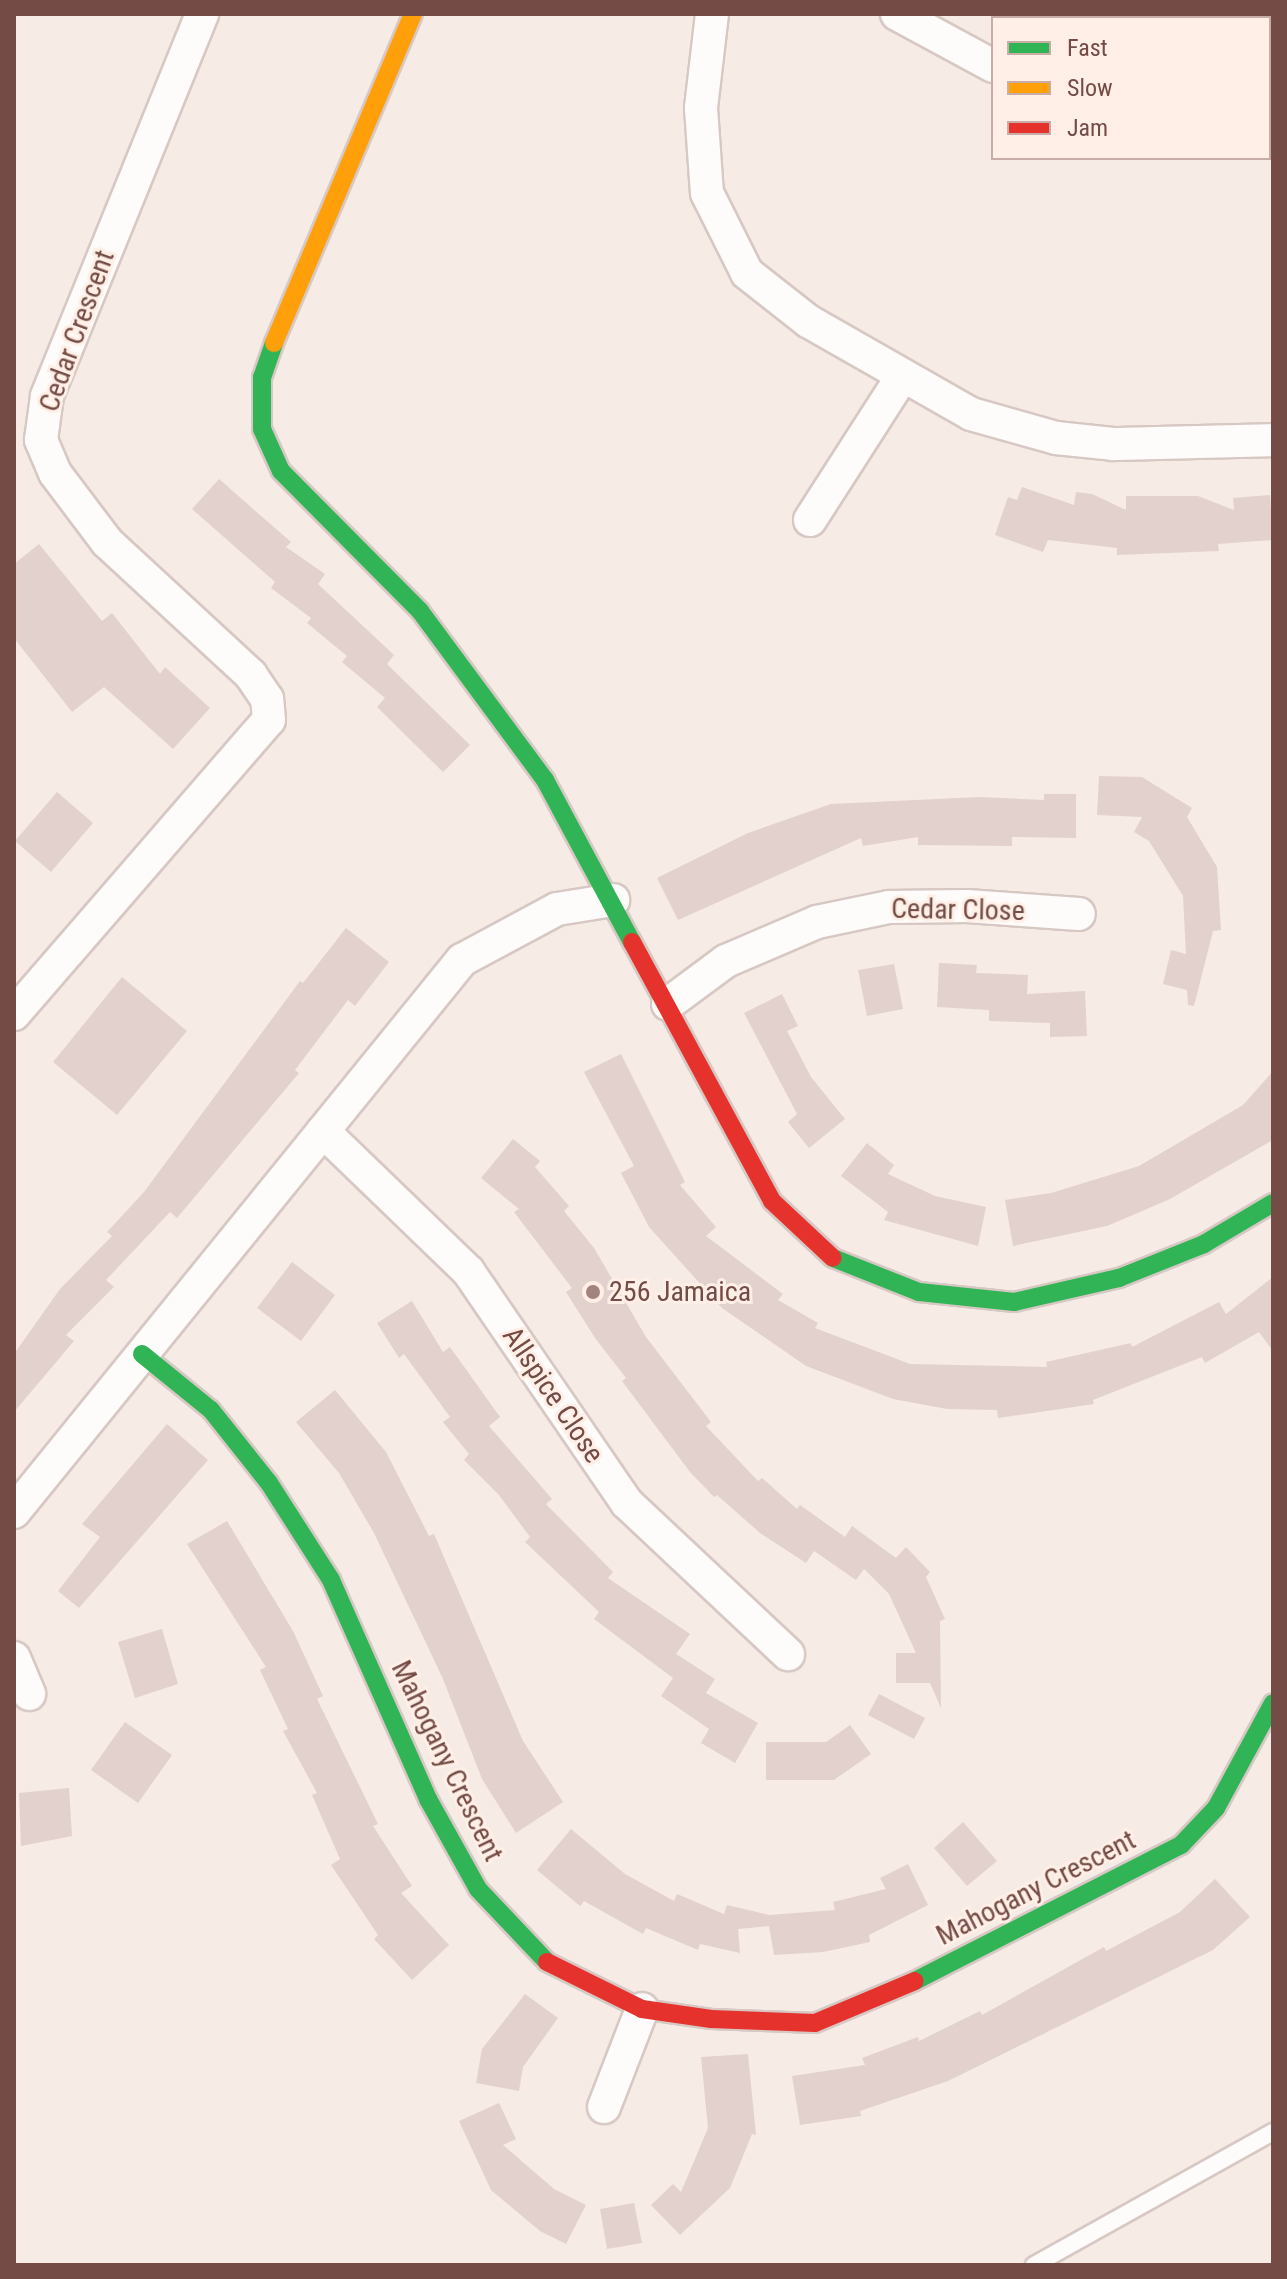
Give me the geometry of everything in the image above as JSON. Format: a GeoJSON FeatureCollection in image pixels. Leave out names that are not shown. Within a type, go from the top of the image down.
{"type":"FeatureCollection","features":[{"type":"Feature","properties":{"kind":"street","name":"Cedar Crescent"},"geometry":{"type":"LineString","coordinates":[[14,1014],[269,720],[267,699],[251,675],[107,542],[55,473],[41,440],[47,396],[202,14]]}},
{"type":"Feature","properties":{"kind":"street"},"geometry":{"type":"LineString","coordinates":[[413,14],[289,301],[262,377],[262,429],[281,471],[420,611],[545,780],[613,900],[772,1201],[836,1261],[919,1292],[1014,1302],[1119,1278],[1204,1244],[1273,1203]]}},
{"type":"Feature","properties":{"kind":"street"},"geometry":{"type":"LineString","coordinates":[[712,14],[701,108],[707,193],[747,273],[808,321],[901,378],[971,414],[1056,438],[1129,444],[1273,440]]}},
{"type":"Feature","properties":{"kind":"street"},"geometry":{"type":"LineString","coordinates":[[897,14],[991,65]]}},
{"type":"Feature","properties":{"kind":"street"},"geometry":{"type":"LineString","coordinates":[[810,520],[901,378]]}},
{"type":"Feature","properties":{"kind":"street"},"geometry":{"type":"LineString","coordinates":[[14,1512],[462,960],[557,909],[613,900]]}},
{"type":"Feature","properties":{"kind":"street","name":"Cedar Close"},"geometry":{"type":"LineString","coordinates":[[668,1004],[726,961],[817,922],[889,907],[967,906],[1079,914]]}},
{"type":"Feature","properties":{"kind":"street","name":"Allspice Close"},"geometry":{"type":"LineString","coordinates":[[323,1131],[468,1271],[627,1503],[788,1654]]}},
{"type":"Feature","properties":{"kind":"street","name":"Mahogany Crescent"},"geometry":{"type":"LineString","coordinates":[[142,1354],[211,1410],[269,1483],[323,1568],[428,1799],[478,1889],[543,1960],[642,2009],[711,2019],[815,2023],[913,1982],[1181,1845],[1216,1808],[1273,1703]]}},
{"type":"Feature","properties":{"kind":"street"},"geometry":{"type":"LineString","coordinates":[[14,1658],[29,1694]]}},
{"type":"Feature","properties":{"kind":"street"},"geometry":{"type":"LineString","coordinates":[[604,2107],[642,2009]]}},
{"type":"Feature","properties":{"kind":"lane"},"geometry":{"type":"LineString","coordinates":[[1034,2265],[1273,2132]]}},
{"type":"Feature","properties":{"kind":"building"},"geometry":{"type":"Polygon","coordinates":[[[219,479],[291,542],[286,547],[325,574],[318,584],[394,655],[387,664],[470,745],[443,772],[377,707],[385,698],[342,662],[347,656],[307,623],[311,618],[271,588],[275,582],[192,509],[219,479]]]}},
{"type":"Feature","properties":{"kind":"building"},"geometry":{"type":"Polygon","coordinates":[[[1022,487],[1074,505],[1076,492],[1092,494],[1126,510],[1126,496],[1198,496],[1234,510],[1233,498],[1270,495],[1273,540],[1218,544],[1219,551],[1117,555],[1117,548],[1048,540],[1043,552],[995,535],[1008,497],[1017,500],[1022,487]]]}},
{"type":"Feature","properties":{"kind":"building"},"geometry":{"type":"Polygon","coordinates":[[[39,544],[102,621],[112,613],[160,674],[165,667],[210,708],[173,749],[104,687],[72,712],[14,638],[14,564],[39,544]]]}},
{"type":"Feature","properties":{"kind":"building"},"geometry":{"type":"Polygon","coordinates":[[[1099,776],[1142,777],[1192,808],[1187,817],[1217,867],[1221,930],[1213,931],[1194,1006],[1188,1005],[1187,990],[1163,984],[1171,950],[1186,954],[1183,896],[1149,841],[1134,832],[1142,817],[1097,815],[1099,776]]]}},
{"type":"Feature","properties":{"kind":"building"},"geometry":{"type":"Polygon","coordinates":[[[57,792],[93,823],[51,872],[15,841],[57,792]]]}},
{"type":"Feature","properties":{"kind":"building"},"geometry":{"type":"Polygon","coordinates":[[[1044,794],[1076,794],[1076,838],[1012,837],[1012,846],[918,845],[918,837],[863,846],[861,838],[678,920],[657,878],[748,833],[831,804],[979,797],[1044,800],[1044,794]]]}},
{"type":"Feature","properties":{"kind":"building"},"geometry":{"type":"Polygon","coordinates":[[[346,928],[389,962],[355,1006],[348,1000],[295,1070],[299,1073],[177,1218],[170,1212],[106,1280],[114,1287],[66,1335],[74,1341],[14,1412],[14,1354],[60,1289],[112,1236],[107,1232],[144,1192],[300,981],[303,983],[346,928]]]}},
{"type":"Feature","properties":{"kind":"building"},"geometry":{"type":"Polygon","coordinates":[[[939,963],[977,965],[976,973],[1028,975],[1027,994],[1085,991],[1087,1036],[1050,1037],[1050,1023],[989,1021],[989,1010],[937,1007],[939,963]]]}},
{"type":"Feature","properties":{"kind":"building"},"geometry":{"type":"Polygon","coordinates":[[[894,964],[903,1009],[867,1016],[858,970],[894,964]]]}},
{"type":"Feature","properties":{"kind":"building"},"geometry":{"type":"Polygon","coordinates":[[[122,977],[187,1031],[117,1115],[53,1062],[122,977]]]}},
{"type":"Feature","properties":{"kind":"building"},"geometry":{"type":"Polygon","coordinates":[[[782,994],[798,1026],[787,1031],[811,1077],[845,1119],[809,1148],[788,1122],[797,1114],[744,1013],[782,994]]]}},
{"type":"Feature","properties":{"kind":"building"},"geometry":{"type":"Polygon","coordinates":[[[621,1054],[685,1182],[680,1185],[716,1227],[706,1236],[783,1294],[778,1300],[818,1323],[815,1328],[910,1364],[1047,1367],[1046,1362],[1131,1343],[1132,1347],[1219,1302],[1226,1314],[1273,1277],[1273,1351],[1259,1332],[1205,1363],[1202,1357],[1093,1400],[1094,1404],[998,1418],[997,1410],[947,1409],[893,1399],[806,1366],[722,1308],[649,1227],[621,1173],[634,1166],[584,1072],[621,1054]]]}},
{"type":"Feature","properties":{"kind":"building"},"geometry":{"type":"Polygon","coordinates":[[[1273,1071],[1273,1140],[1170,1199],[1107,1226],[1013,1246],[1005,1200],[1051,1193],[1139,1166],[1243,1105],[1273,1071]]]}},
{"type":"Feature","properties":{"kind":"building"},"geometry":{"type":"Polygon","coordinates":[[[513,1139],[540,1161],[535,1167],[569,1206],[564,1211],[594,1248],[646,1337],[711,1422],[706,1426],[758,1481],[762,1478],[797,1509],[800,1505],[845,1537],[852,1526],[896,1558],[906,1547],[930,1572],[926,1577],[945,1619],[940,1621],[941,1708],[930,1683],[896,1683],[896,1653],[916,1653],[889,1594],[864,1569],[856,1580],[814,1551],[806,1563],[760,1533],[717,1495],[714,1497],[690,1472],[622,1381],[626,1378],[595,1338],[566,1292],[572,1288],[514,1212],[519,1209],[481,1178],[513,1139]]]}},
{"type":"Feature","properties":{"kind":"building"},"geometry":{"type":"Polygon","coordinates":[[[867,1143],[894,1165],[888,1174],[935,1196],[986,1207],[978,1246],[884,1220],[888,1212],[841,1176],[867,1143]]]}},
{"type":"Feature","properties":{"kind":"building"},"geometry":{"type":"Polygon","coordinates":[[[292,1262],[335,1295],[301,1341],[257,1308],[292,1262]]]}},
{"type":"Feature","properties":{"kind":"building"},"geometry":{"type":"Polygon","coordinates":[[[412,1301],[443,1352],[450,1347],[500,1417],[489,1426],[552,1499],[546,1504],[613,1572],[608,1578],[690,1634],[676,1654],[715,1679],[706,1693],[758,1723],[735,1763],[701,1743],[709,1729],[661,1696],[673,1678],[594,1619],[599,1612],[525,1542],[530,1537],[499,1495],[464,1460],[469,1454],[443,1422],[450,1417],[404,1354],[399,1358],[377,1323],[412,1301]]]}},
{"type":"Feature","properties":{"kind":"building"},"geometry":{"type":"Polygon","coordinates":[[[335,1390],[386,1452],[429,1536],[434,1534],[523,1741],[563,1802],[516,1833],[482,1779],[443,1679],[374,1533],[339,1473],[296,1422],[335,1390]]]}},
{"type":"Feature","properties":{"kind":"building"},"geometry":{"type":"Polygon","coordinates":[[[167,1424],[208,1460],[79,1608],[58,1591],[100,1537],[82,1524],[167,1424]]]}},
{"type":"Feature","properties":{"kind":"building"},"geometry":{"type":"Polygon","coordinates":[[[227,1521],[293,1631],[323,1696],[317,1699],[378,1824],[373,1826],[412,1886],[401,1893],[449,1945],[412,1980],[374,1939],[378,1935],[331,1865],[340,1859],[312,1795],[317,1793],[283,1731],[288,1729],[260,1670],[266,1667],[187,1544],[227,1521]]]}},
{"type":"Feature","properties":{"kind":"building"},"geometry":{"type":"Polygon","coordinates":[[[162,1629],[178,1684],[135,1698],[118,1642],[162,1629]]]}},
{"type":"Feature","properties":{"kind":"building"},"geometry":{"type":"Polygon","coordinates":[[[879,1694],[925,1718],[914,1739],[868,1715],[879,1694]]]}},
{"type":"Feature","properties":{"kind":"building"},"geometry":{"type":"Polygon","coordinates":[[[125,1722],[172,1755],[138,1803],[91,1770],[125,1722]]]}},
{"type":"Feature","properties":{"kind":"building"},"geometry":{"type":"Polygon","coordinates":[[[850,1725],[871,1754],[834,1780],[766,1780],[766,1742],[826,1742],[850,1725]]]}},
{"type":"Feature","properties":{"kind":"building"},"geometry":{"type":"Polygon","coordinates":[[[69,1788],[72,1836],[21,1846],[19,1793],[69,1788]]]}},
{"type":"Feature","properties":{"kind":"building"},"geometry":{"type":"Polygon","coordinates":[[[963,1822],[997,1861],[967,1886],[934,1848],[963,1822]]]}},
{"type":"Feature","properties":{"kind":"building"},"geometry":{"type":"Polygon","coordinates":[[[571,1829],[625,1874],[674,1901],[677,1894],[724,1914],[727,1905],[769,1915],[835,1910],[833,1902],[886,1889],[880,1878],[908,1864],[928,1905],[869,1935],[870,1942],[823,1952],[774,1955],[769,1926],[738,1929],[740,1953],[700,1944],[698,1950],[646,1928],[643,1934],[584,1901],[580,1906],[537,1870],[571,1829]]]}},
{"type":"Feature","properties":{"kind":"building"},"geometry":{"type":"Polygon","coordinates":[[[1215,1879],[1250,1917],[1213,1950],[948,2081],[860,2111],[861,2116],[800,2125],[792,2076],[865,2065],[862,2058],[918,2037],[919,2041],[980,2011],[982,2015],[1104,1947],[1106,1951],[1180,1912],[1215,1879]]]}},
{"type":"Feature","properties":{"kind":"building"},"geometry":{"type":"Polygon","coordinates":[[[525,1994],[558,2018],[523,2067],[519,2091],[476,2083],[482,2049],[525,1994]]]}},
{"type":"Feature","properties":{"kind":"building"},"geometry":{"type":"Polygon","coordinates":[[[748,2054],[756,2135],[752,2134],[730,2188],[680,2235],[651,2205],[673,2184],[681,2192],[708,2128],[701,2057],[748,2054]]]}},
{"type":"Feature","properties":{"kind":"building"},"geometry":{"type":"Polygon","coordinates":[[[499,2103],[516,2139],[503,2145],[554,2189],[586,2205],[566,2244],[540,2231],[491,2190],[459,2121],[499,2103]]]}},
{"type":"Feature","properties":{"kind":"building"},"geometry":{"type":"Polygon","coordinates":[[[634,2203],[642,2243],[607,2249],[600,2209],[634,2203]]]}},
{"type":"Feature","properties":{"kind":"traffic: fast"},"geometry":{"type":"LineString","coordinates":[[274,343],[262,377],[262,429],[281,471],[420,611],[545,780],[632,942]]}},
{"type":"Feature","properties":{"kind":"traffic: fast"},"geometry":{"type":"LineString","coordinates":[[833,1258],[919,1292],[1014,1302],[1119,1278],[1204,1244],[1273,1203]]}},
{"type":"Feature","properties":{"kind":"traffic: fast"},"geometry":{"type":"LineString","coordinates":[[142,1354],[211,1410],[269,1483],[331,1580],[428,1799],[478,1889],[547,1962]]}},
{"type":"Feature","properties":{"kind":"traffic: fast"},"geometry":{"type":"LineString","coordinates":[[915,1981],[1181,1845],[1216,1808],[1273,1703]]}},
{"type":"Feature","properties":{"kind":"traffic: slow"},"geometry":{"type":"LineString","coordinates":[[274,343],[413,14]]}},
{"type":"Feature","properties":{"kind":"traffic: jam"},"geometry":{"type":"LineString","coordinates":[[632,942],[772,1201],[833,1258]]}},
{"type":"Feature","properties":{"kind":"traffic: jam"},"geometry":{"type":"LineString","coordinates":[[547,1962],[642,2009],[711,2019],[815,2023],[915,1981]]}},
{"type":"Feature","properties":{"kind":"place","name":"256 Jamaica"},"geometry":{"type":"Point","coordinates":[593,1292]}}]}
